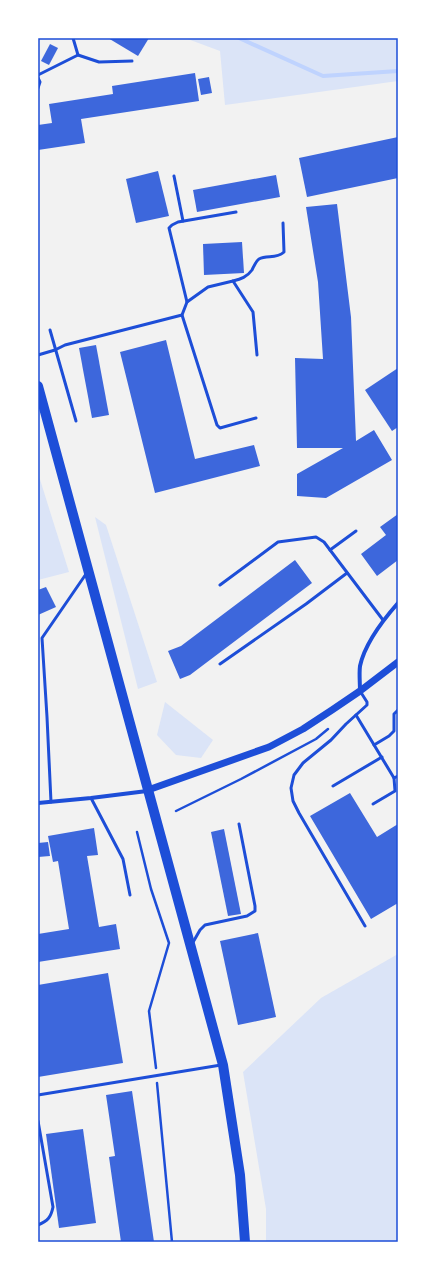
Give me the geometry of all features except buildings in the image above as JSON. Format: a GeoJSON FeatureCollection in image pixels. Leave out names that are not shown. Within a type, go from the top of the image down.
{"type":"FeatureCollection","features":[{"type":"Feature","properties":{"kind":"main road"},"geometry":{"type":"LineString","coordinates":[[38,386],[41,408],[89,570],[223,1065],[240,1175],[244,1242]]}},
{"type":"Feature","properties":{"kind":"street"},"geometry":{"type":"LineString","coordinates":[[360,691],[360,667],[368,647],[383,620],[398,603]]}},
{"type":"Feature","properties":{"kind":"street"},"geometry":{"type":"LineString","coordinates":[[38,803],[91,798],[148,790],[269,746],[303,729],[360,691],[398,662]]}},
{"type":"Feature","properties":{"kind":"lane"},"geometry":{"type":"LineString","coordinates":[[73,38],[78,55]]}},
{"type":"Feature","properties":{"kind":"lane"},"geometry":{"type":"LineString","coordinates":[[38,88],[40,82],[38,76],[78,55],[99,62],[132,61]]}},
{"type":"Feature","properties":{"kind":"lane"},"geometry":{"type":"LineString","coordinates":[[174,176],[183,221]]}},
{"type":"Feature","properties":{"kind":"lane"},"geometry":{"type":"LineString","coordinates":[[187,302],[169,228],[172,224],[183,221],[236,212]]}},
{"type":"Feature","properties":{"kind":"lane"},"geometry":{"type":"LineString","coordinates":[[256,418],[226,427],[220,428],[217,425],[182,315],[187,302],[208,287],[246,277],[251,272],[258,260],[278,256],[284,252],[283,223]]}},
{"type":"Feature","properties":{"kind":"lane"},"geometry":{"type":"LineString","coordinates":[[233,281],[253,312],[257,355]]}},
{"type":"Feature","properties":{"kind":"lane"},"geometry":{"type":"LineString","coordinates":[[38,355],[55,350],[64,344],[182,315]]}},
{"type":"Feature","properties":{"kind":"lane"},"geometry":{"type":"LineString","coordinates":[[50,330],[76,420]]}},
{"type":"Feature","properties":{"kind":"lane"},"geometry":{"type":"LineString","coordinates":[[330,550],[356,531]]}},
{"type":"Feature","properties":{"kind":"lane"},"geometry":{"type":"LineString","coordinates":[[220,585],[278,542],[316,537],[321,539],[330,550],[383,620]]}},
{"type":"Feature","properties":{"kind":"lane"},"geometry":{"type":"LineString","coordinates":[[51,802],[42,638],[89,570]]}},
{"type":"Feature","properties":{"kind":"lane"},"geometry":{"type":"LineString","coordinates":[[220,664],[306,604],[347,573]]}},
{"type":"Feature","properties":{"kind":"lane"},"geometry":{"type":"LineString","coordinates":[[360,691],[367,702],[367,705],[331,740],[303,763],[294,775],[291,788],[293,801],[299,813],[365,926]]}},
{"type":"Feature","properties":{"kind":"lane"},"geometry":{"type":"LineString","coordinates":[[374,745],[389,736],[394,731],[394,714],[398,710]]}},
{"type":"Feature","properties":{"kind":"lane"},"geometry":{"type":"LineString","coordinates":[[356,715],[396,777],[395,791],[373,804]]}},
{"type":"Feature","properties":{"kind":"lane"},"geometry":{"type":"LineString","coordinates":[[333,786],[382,757]]}},
{"type":"Feature","properties":{"kind":"lane"},"geometry":{"type":"LineString","coordinates":[[91,798],[123,859],[130,895]]}},
{"type":"Feature","properties":{"kind":"lane"},"geometry":{"type":"LineString","coordinates":[[190,947],[200,930],[205,925],[247,916],[255,911],[239,824]]}},
{"type":"Feature","properties":{"kind":"lane"},"geometry":{"type":"LineString","coordinates":[[38,1094],[223,1065]]}},
{"type":"Feature","properties":{"kind":"lane"},"geometry":{"type":"LineString","coordinates":[[38,1121],[52,1207],[51,1216],[46,1222],[38,1225]]}},
{"type":"Feature","properties":{"kind":"path"},"geometry":{"type":"LineString","coordinates":[[137,832],[151,889],[169,943],[149,1011],[157,1075],[172,1242]]}},
{"type":"Feature","properties":{"kind":"shaded area"},"geometry":{"type":"Polygon","coordinates":[[[185,38],[398,38],[398,81],[225,105],[220,51],[185,38]]]}},
{"type":"Feature","properties":{"kind":"shaded area"},"geometry":{"type":"Polygon","coordinates":[[[38,473],[69,572],[38,580],[38,473]]]}},
{"type":"Feature","properties":{"kind":"shaded area"},"geometry":{"type":"Polygon","coordinates":[[[95,517],[106,525],[157,682],[138,689],[95,517]]]}},
{"type":"Feature","properties":{"kind":"shaded area"},"geometry":{"type":"Polygon","coordinates":[[[165,702],[213,740],[201,758],[176,755],[157,735],[165,702]]]}},
{"type":"Feature","properties":{"kind":"shaded area"},"geometry":{"type":"Polygon","coordinates":[[[398,954],[398,1242],[266,1242],[266,1209],[243,1072],[321,998],[398,954]]]}},
{"type":"Feature","properties":{"kind":"waterway"},"geometry":{"type":"LineString","coordinates":[[239,38],[323,76],[398,71]]}}]}
